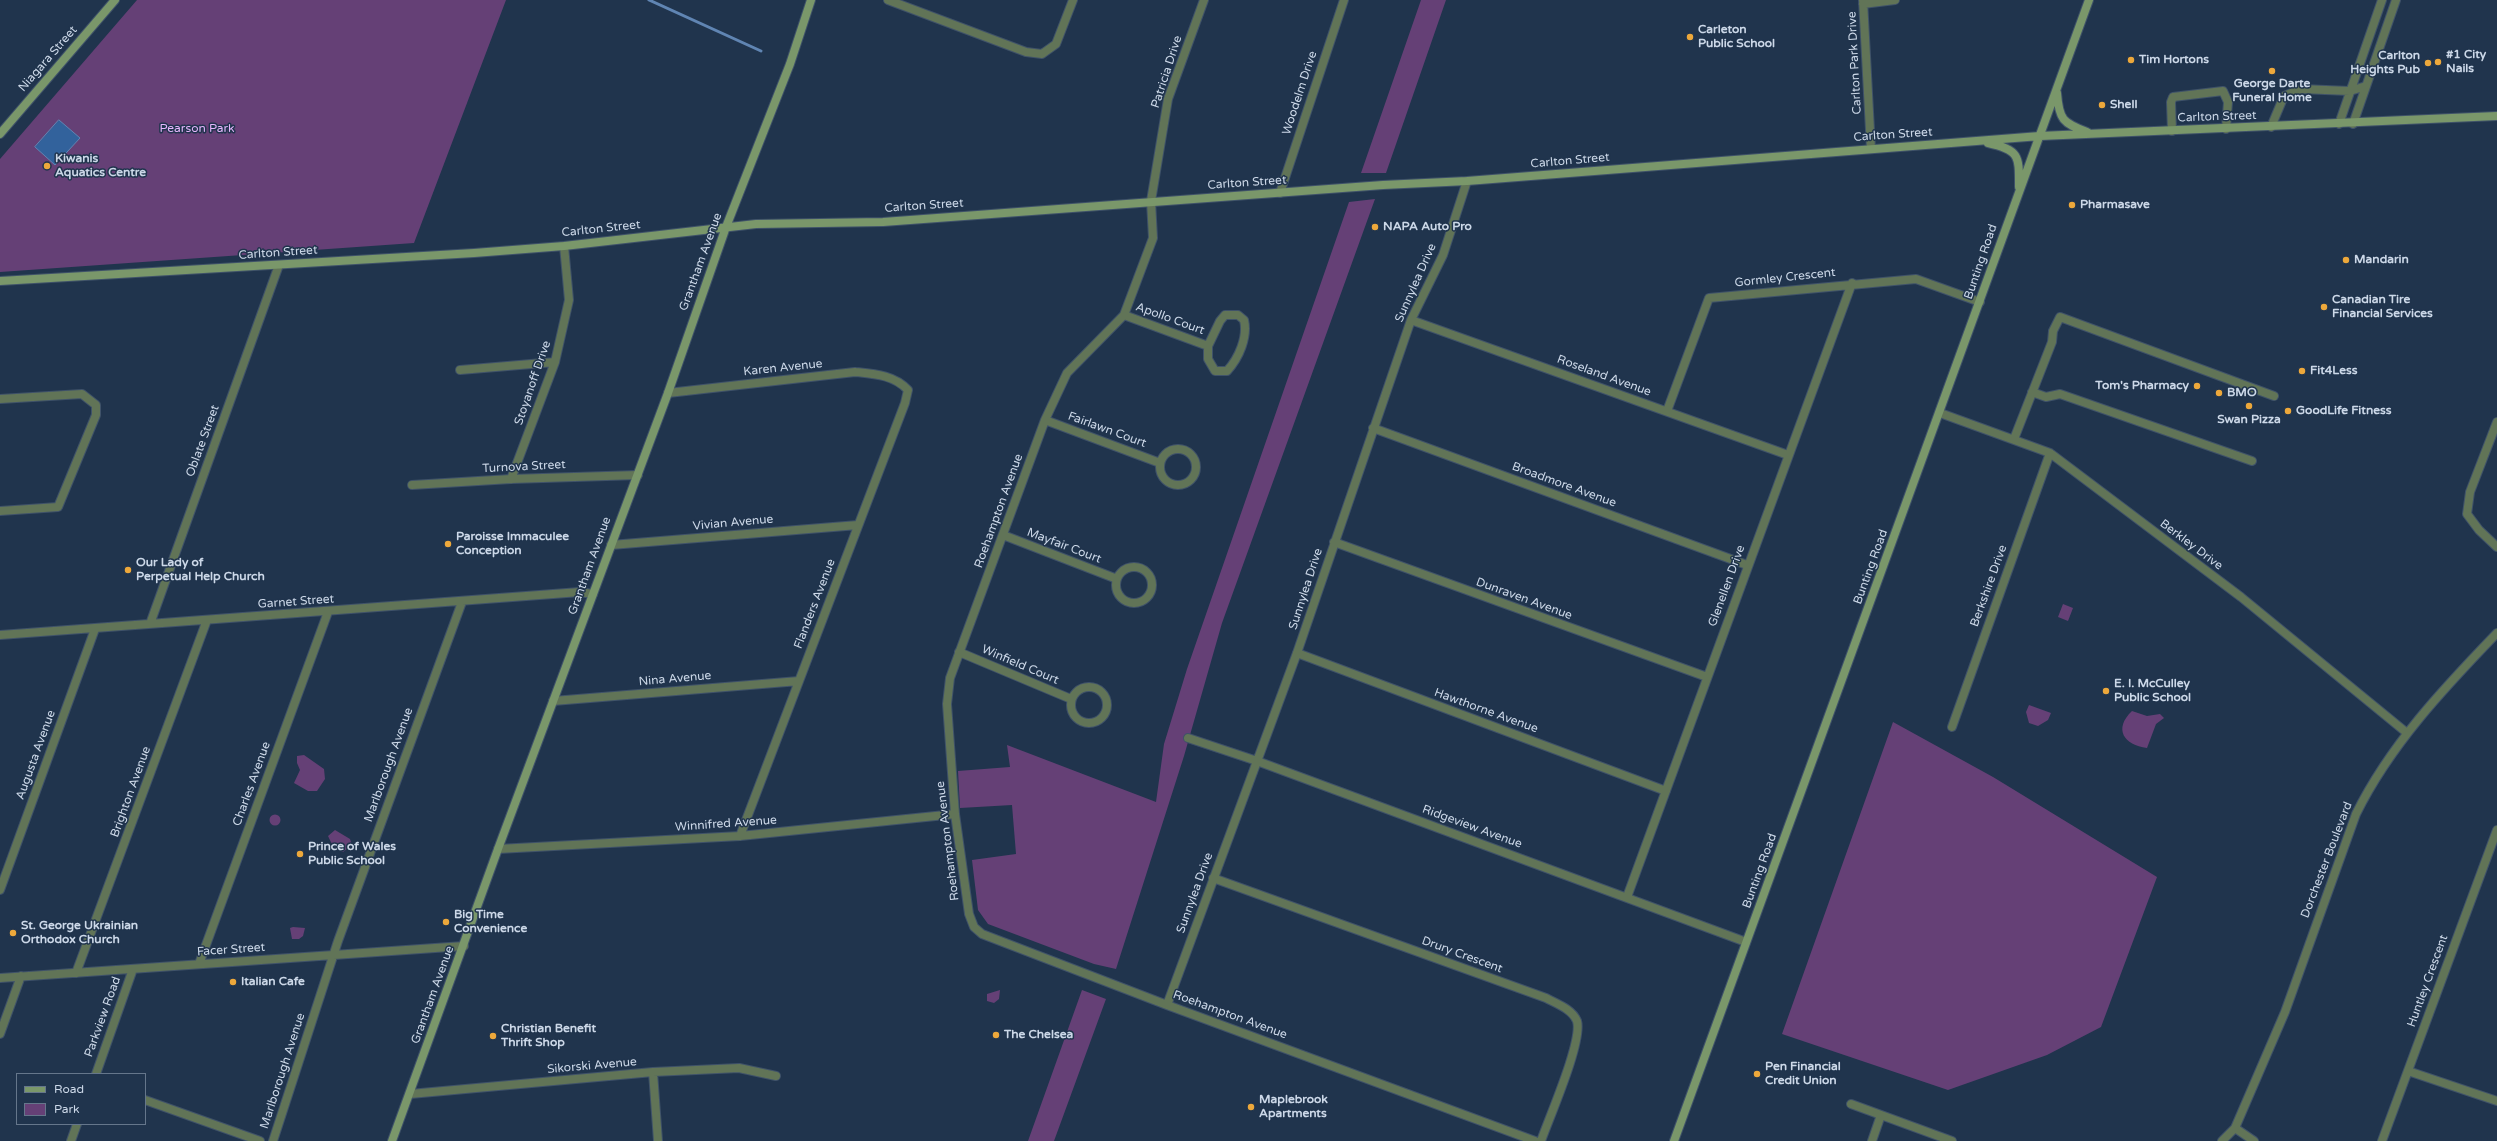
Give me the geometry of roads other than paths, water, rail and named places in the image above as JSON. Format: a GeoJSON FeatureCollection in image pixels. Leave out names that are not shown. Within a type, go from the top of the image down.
{"type":"FeatureCollection","features":[{"type":"Feature","properties":{"kind":"main road","name":"Niagara Street"},"geometry":{"type":"LineString","coordinates":[[0,134],[115,0]]}},
{"type":"Feature","properties":{"kind":"main road","name":"Grantham Avenue"},"geometry":{"type":"LineString","coordinates":[[392,1141],[498,849],[668,393],[726,227],[790,64],[811,0]]}},
{"type":"Feature","properties":{"kind":"main road","name":"Bunting Road"},"geometry":{"type":"LineString","coordinates":[[1674,1141],[1940,414],[2018,193],[2089,0]]}},
{"type":"Feature","properties":{"kind":"main road"},"geometry":{"type":"LineString","coordinates":[[2056,90],[2058,113],[2067,125],[2091,134]]}},
{"type":"Feature","properties":{"kind":"main road","name":"Carlton Street"},"geometry":{"type":"LineString","coordinates":[[0,281],[279,265],[564,246],[756,224],[883,222],[1151,201],[1467,181],[2040,136],[2353,124],[2497,116]]}},
{"type":"Feature","properties":{"kind":"main road"},"geometry":{"type":"LineString","coordinates":[[1980,140],[2007,147],[2015,153],[2019,162],[2018,193]]}},
{"type":"Feature","properties":{"kind":"street"},"geometry":{"type":"LineString","coordinates":[[888,0],[1026,52],[1042,54],[1056,44],[1073,0]]}},
{"type":"Feature","properties":{"kind":"street","name":"Patricia Drive"},"geometry":{"type":"LineString","coordinates":[[1151,201],[1168,99],[1204,0]]}},
{"type":"Feature","properties":{"kind":"street","name":"Woodelm Drive"},"geometry":{"type":"LineString","coordinates":[[1280,193],[1344,0]]}},
{"type":"Feature","properties":{"kind":"street"},"geometry":{"type":"LineString","coordinates":[[1863,2],[1895,0]]}},
{"type":"Feature","properties":{"kind":"street"},"geometry":{"type":"LineString","coordinates":[[2339,124],[2382,0]]}},
{"type":"Feature","properties":{"kind":"street"},"geometry":{"type":"LineString","coordinates":[[2353,124],[2396,0]]}},
{"type":"Feature","properties":{"kind":"street","name":"Carlton Park Drive"},"geometry":{"type":"LineString","coordinates":[[1863,2],[1871,149]]}},
{"type":"Feature","properties":{"kind":"street"},"geometry":{"type":"LineString","coordinates":[[2271,127],[2284,96],[2301,89],[2351,91],[2366,86]]}},
{"type":"Feature","properties":{"kind":"street"},"geometry":{"type":"LineString","coordinates":[[2172,131],[2171,102],[2173,96],[2223,91],[2228,102],[2226,129]]}},
{"type":"Feature","properties":{"kind":"street","name":"Sunnylea Drive"},"geometry":{"type":"LineString","coordinates":[[1167,1005],[1297,653],[1411,320],[1443,255],[1467,181]]}},
{"type":"Feature","properties":{"kind":"street","name":"Roehampton Avenue"},"geometry":{"type":"LineString","coordinates":[[1151,201],[1153,238],[1124,315],[1067,373],[1045,420],[1004,535],[950,678],[947,704],[955,814],[969,914],[974,927],[982,934],[1167,1005],[1535,1141]]}},
{"type":"Feature","properties":{"kind":"street","name":"Stoyanoff Drive"},"geometry":{"type":"LineString","coordinates":[[511,479],[555,362],[569,300],[564,246]]}},
{"type":"Feature","properties":{"kind":"street","name":"Oblate Street"},"geometry":{"type":"LineString","coordinates":[[150,624],[279,265]]}},
{"type":"Feature","properties":{"kind":"street","name":"Gormley Crescent"},"geometry":{"type":"LineString","coordinates":[[1666,410],[1709,298],[1852,283],[1916,279],[1980,302]]}},
{"type":"Feature","properties":{"kind":"street","name":"Glenellen Drive"},"geometry":{"type":"LineString","coordinates":[[1627,897],[1747,565],[1852,283]]}},
{"type":"Feature","properties":{"kind":"street","name":"Apollo Court"},"geometry":{"type":"LineString","coordinates":[[1238,314],[1244,320],[1246,330],[1236,361],[1227,371],[1216,371],[1208,359],[1208,346],[1225,315],[1238,314]]}},
{"type":"Feature","properties":{"kind":"street","name":"Apollo Court"},"geometry":{"type":"LineString","coordinates":[[1124,315],[1208,346]]}},
{"type":"Feature","properties":{"kind":"street"},"geometry":{"type":"LineString","coordinates":[[2014,440],[2052,342],[2053,331],[2060,316],[2274,396]]}},
{"type":"Feature","properties":{"kind":"street","name":"Roseland Avenue"},"geometry":{"type":"LineString","coordinates":[[1411,320],[1666,410],[1788,455]]}},
{"type":"Feature","properties":{"kind":"street"},"geometry":{"type":"LineString","coordinates":[[460,370],[555,362]]}},
{"type":"Feature","properties":{"kind":"street","name":"Karen Avenue"},"geometry":{"type":"LineString","coordinates":[[668,393],[855,372],[878,374],[900,382]]}},
{"type":"Feature","properties":{"kind":"street","name":"Flanders Avenue"},"geometry":{"type":"LineString","coordinates":[[740,836],[905,403],[908,390],[900,382]]}},
{"type":"Feature","properties":{"kind":"street"},"geometry":{"type":"LineString","coordinates":[[2032,392],[2046,397],[2060,394],[2252,461]]}},
{"type":"Feature","properties":{"kind":"street"},"geometry":{"type":"LineString","coordinates":[[0,398],[82,394],[96,405],[96,415],[58,507],[0,511]]}},
{"type":"Feature","properties":{"kind":"street","name":"Berkley Drive"},"geometry":{"type":"LineString","coordinates":[[1940,414],[2050,453],[2240,597],[2406,733]]}},
{"type":"Feature","properties":{"kind":"street","name":"Fairlawn Court"},"geometry":{"type":"LineString","coordinates":[[1045,420],[1160,463]]}},
{"type":"Feature","properties":{"kind":"street"},"geometry":{"type":"LineString","coordinates":[[2497,422],[2470,492],[2467,514],[2479,530],[2497,547]]}},
{"type":"Feature","properties":{"kind":"street","name":"Broadmore Avenue"},"geometry":{"type":"LineString","coordinates":[[1373,428],[1747,565]]}},
{"type":"Feature","properties":{"kind":"street"},"geometry":{"type":"LineString","coordinates":[[1172,450],[1184,450],[1194,457],[1196,469],[1191,480],[1186,483],[1175,484],[1170,483],[1162,474],[1160,463],[1167,453],[1172,450]]}},
{"type":"Feature","properties":{"kind":"street","name":"Berkshire Drive"},"geometry":{"type":"LineString","coordinates":[[1952,727],[2050,453]]}},
{"type":"Feature","properties":{"kind":"street","name":"Turnova Street"},"geometry":{"type":"LineString","coordinates":[[412,485],[511,479],[638,475]]}},
{"type":"Feature","properties":{"kind":"street","name":"Vivian Avenue"},"geometry":{"type":"LineString","coordinates":[[611,545],[858,525]]}},
{"type":"Feature","properties":{"kind":"street","name":"Mayfair Court"},"geometry":{"type":"LineString","coordinates":[[1004,535],[1117,579]]}},
{"type":"Feature","properties":{"kind":"street","name":"Dunraven Avenue"},"geometry":{"type":"LineString","coordinates":[[1334,542],[1707,677]]}},
{"type":"Feature","properties":{"kind":"street"},"geometry":{"type":"LineString","coordinates":[[1127,568],[1139,568],[1148,574],[1152,585],[1151,591],[1144,600],[1129,602],[1117,592],[1117,579],[1127,568]]}},
{"type":"Feature","properties":{"kind":"street","name":"Garnet Street"},"geometry":{"type":"LineString","coordinates":[[0,635],[328,612],[580,592],[593,594]]}},
{"type":"Feature","properties":{"kind":"street","name":"Marlborough Avenue"},"geometry":{"type":"LineString","coordinates":[[272,1141],[334,955],[462,602]]}},
{"type":"Feature","properties":{"kind":"street","name":"Charles Avenue"},"geometry":{"type":"LineString","coordinates":[[199,964],[328,612]]}},
{"type":"Feature","properties":{"kind":"street","name":"Brighton Avenue"},"geometry":{"type":"LineString","coordinates":[[76,973],[207,620]]}},
{"type":"Feature","properties":{"kind":"street","name":"Augusta Avenue"},"geometry":{"type":"LineString","coordinates":[[0,890],[95,629]]}},
{"type":"Feature","properties":{"kind":"street","name":"Dorchester Boulevard"},"geometry":{"type":"LineString","coordinates":[[2235,1128],[2285,1012],[2356,814],[2367,792],[2406,733],[2497,633]]}},
{"type":"Feature","properties":{"kind":"street","name":"Winfield Court"},"geometry":{"type":"LineString","coordinates":[[960,652],[1072,699]]}},
{"type":"Feature","properties":{"kind":"street","name":"Hawthorne Avenue"},"geometry":{"type":"LineString","coordinates":[[1297,653],[1666,791]]}},
{"type":"Feature","properties":{"kind":"street","name":"Nina Avenue"},"geometry":{"type":"LineString","coordinates":[[553,701],[799,681]]}},
{"type":"Feature","properties":{"kind":"street"},"geometry":{"type":"LineString","coordinates":[[1083,687],[1094,687],[1104,694],[1107,710],[1100,719],[1095,722],[1084,722],[1079,720],[1072,711],[1072,699],[1083,687]]}},
{"type":"Feature","properties":{"kind":"street","name":"Ridgeview Avenue"},"geometry":{"type":"LineString","coordinates":[[1188,738],[1257,761],[1746,942]]}},
{"type":"Feature","properties":{"kind":"street","name":"Winnifred Avenue"},"geometry":{"type":"LineString","coordinates":[[498,849],[740,836],[955,814]]}},
{"type":"Feature","properties":{"kind":"street","name":"Huntley Crescent"},"geometry":{"type":"LineString","coordinates":[[2382,1141],[2497,830]]}},
{"type":"Feature","properties":{"kind":"street","name":"Drury Crescent"},"geometry":{"type":"LineString","coordinates":[[1213,878],[1546,998],[1568,1009],[1577,1023],[1577,1041],[1541,1141]]}},
{"type":"Feature","properties":{"kind":"street","name":"Facer Street"},"geometry":{"type":"LineString","coordinates":[[0,978],[464,946]]}},
{"type":"Feature","properties":{"kind":"street","name":"Parkview Road"},"geometry":{"type":"LineString","coordinates":[[96,1073],[134,969]]}},
{"type":"Feature","properties":{"kind":"street"},"geometry":{"type":"LineString","coordinates":[[0,1034],[21,976]]}},
{"type":"Feature","properties":{"kind":"street","name":"Sikorski Avenue"},"geometry":{"type":"LineString","coordinates":[[410,1094],[653,1072],[739,1068],[776,1076]]}},
{"type":"Feature","properties":{"kind":"street"},"geometry":{"type":"LineString","coordinates":[[653,1072],[658,1141]]}},
{"type":"Feature","properties":{"kind":"street"},"geometry":{"type":"LineString","coordinates":[[2408,1072],[2497,1100]]}},
{"type":"Feature","properties":{"kind":"street"},"geometry":{"type":"LineString","coordinates":[[146,1100],[260,1141]]}},
{"type":"Feature","properties":{"kind":"street"},"geometry":{"type":"LineString","coordinates":[[1850,1104],[1952,1141]]}},
{"type":"Feature","properties":{"kind":"street"},"geometry":{"type":"LineString","coordinates":[[1872,1141],[1881,1115]]}},
{"type":"Feature","properties":{"kind":"street"},"geometry":{"type":"LineString","coordinates":[[71,1141],[77,1125]]}},
{"type":"Feature","properties":{"kind":"street"},"geometry":{"type":"LineString","coordinates":[[2222,1141],[2235,1128],[2254,1141]]}},
{"type":"Feature","properties":{"kind":"water"},"geometry":{"type":"Polygon","coordinates":[[[59,120],[80,138],[55,165],[35,147],[59,120]]]}},
{"type":"Feature","properties":{"kind":"waterway"},"geometry":{"type":"LineString","coordinates":[[649,0],[761,51]]}},
{"type":"Feature","properties":{"kind":"place","name":"Carleton Public School"},"geometry":{"type":"Point","coordinates":[1690,37]}},
{"type":"Feature","properties":{"kind":"place","name":"Tim Hortons"},"geometry":{"type":"Point","coordinates":[2131,60]}},
{"type":"Feature","properties":{"kind":"place","name":"#1 City Nails"},"geometry":{"type":"Point","coordinates":[2438,62]}},
{"type":"Feature","properties":{"kind":"place","name":"Carlton Heights Pub"},"geometry":{"type":"Point","coordinates":[2428,63]}},
{"type":"Feature","properties":{"kind":"place","name":"George Darte Funeral Home"},"geometry":{"type":"Point","coordinates":[2272,71]}},
{"type":"Feature","properties":{"kind":"place","name":"Shell"},"geometry":{"type":"Point","coordinates":[2102,105]}},
{"type":"Feature","properties":{"kind":"place","name":"Kiwanis Aquatics Centre"},"geometry":{"type":"Point","coordinates":[47,166]}},
{"type":"Feature","properties":{"kind":"place","name":"Pharmasave"},"geometry":{"type":"Point","coordinates":[2072,205]}},
{"type":"Feature","properties":{"kind":"place","name":"NAPA Auto Pro"},"geometry":{"type":"Point","coordinates":[1375,227]}},
{"type":"Feature","properties":{"kind":"place","name":"Mandarin"},"geometry":{"type":"Point","coordinates":[2346,260]}},
{"type":"Feature","properties":{"kind":"place","name":"Canadian Tire Financial Services"},"geometry":{"type":"Point","coordinates":[2324,307]}},
{"type":"Feature","properties":{"kind":"place","name":"Fit4Less"},"geometry":{"type":"Point","coordinates":[2302,371]}},
{"type":"Feature","properties":{"kind":"place","name":"Tom's Pharmacy"},"geometry":{"type":"Point","coordinates":[2197,386]}},
{"type":"Feature","properties":{"kind":"place","name":"BMO"},"geometry":{"type":"Point","coordinates":[2219,393]}},
{"type":"Feature","properties":{"kind":"place","name":"Swan Pizza"},"geometry":{"type":"Point","coordinates":[2249,406]}},
{"type":"Feature","properties":{"kind":"place","name":"GoodLife Fitness"},"geometry":{"type":"Point","coordinates":[2288,411]}},
{"type":"Feature","properties":{"kind":"place","name":"Paroisse Immaculee Conception"},"geometry":{"type":"Point","coordinates":[448,544]}},
{"type":"Feature","properties":{"kind":"place","name":"Our Lady of Perpetual Help Church"},"geometry":{"type":"Point","coordinates":[128,570]}},
{"type":"Feature","properties":{"kind":"place","name":"E. I. McCulley Public School"},"geometry":{"type":"Point","coordinates":[2106,691]}},
{"type":"Feature","properties":{"kind":"place","name":"Prince of Wales Public School"},"geometry":{"type":"Point","coordinates":[300,854]}},
{"type":"Feature","properties":{"kind":"place","name":"Big Time Convenience"},"geometry":{"type":"Point","coordinates":[446,922]}},
{"type":"Feature","properties":{"kind":"place","name":"St. George Ukrainian Orthodox Church"},"geometry":{"type":"Point","coordinates":[13,933]}},
{"type":"Feature","properties":{"kind":"place","name":"Italian Cafe"},"geometry":{"type":"Point","coordinates":[233,982]}},
{"type":"Feature","properties":{"kind":"place","name":"The Chelsea"},"geometry":{"type":"Point","coordinates":[996,1035]}},
{"type":"Feature","properties":{"kind":"place","name":"Christian Benefit Thrift Shop"},"geometry":{"type":"Point","coordinates":[493,1036]}},
{"type":"Feature","properties":{"kind":"place","name":"Pen Financial Credit Union"},"geometry":{"type":"Point","coordinates":[1757,1074]}},
{"type":"Feature","properties":{"kind":"place","name":"Maplebrook Apartments"},"geometry":{"type":"Point","coordinates":[1251,1107]}},
{"type":"Feature","properties":{"kind":"park label","name":"Pearson Park"},"geometry":{"type":"Point","coordinates":[197,129]}}]}
